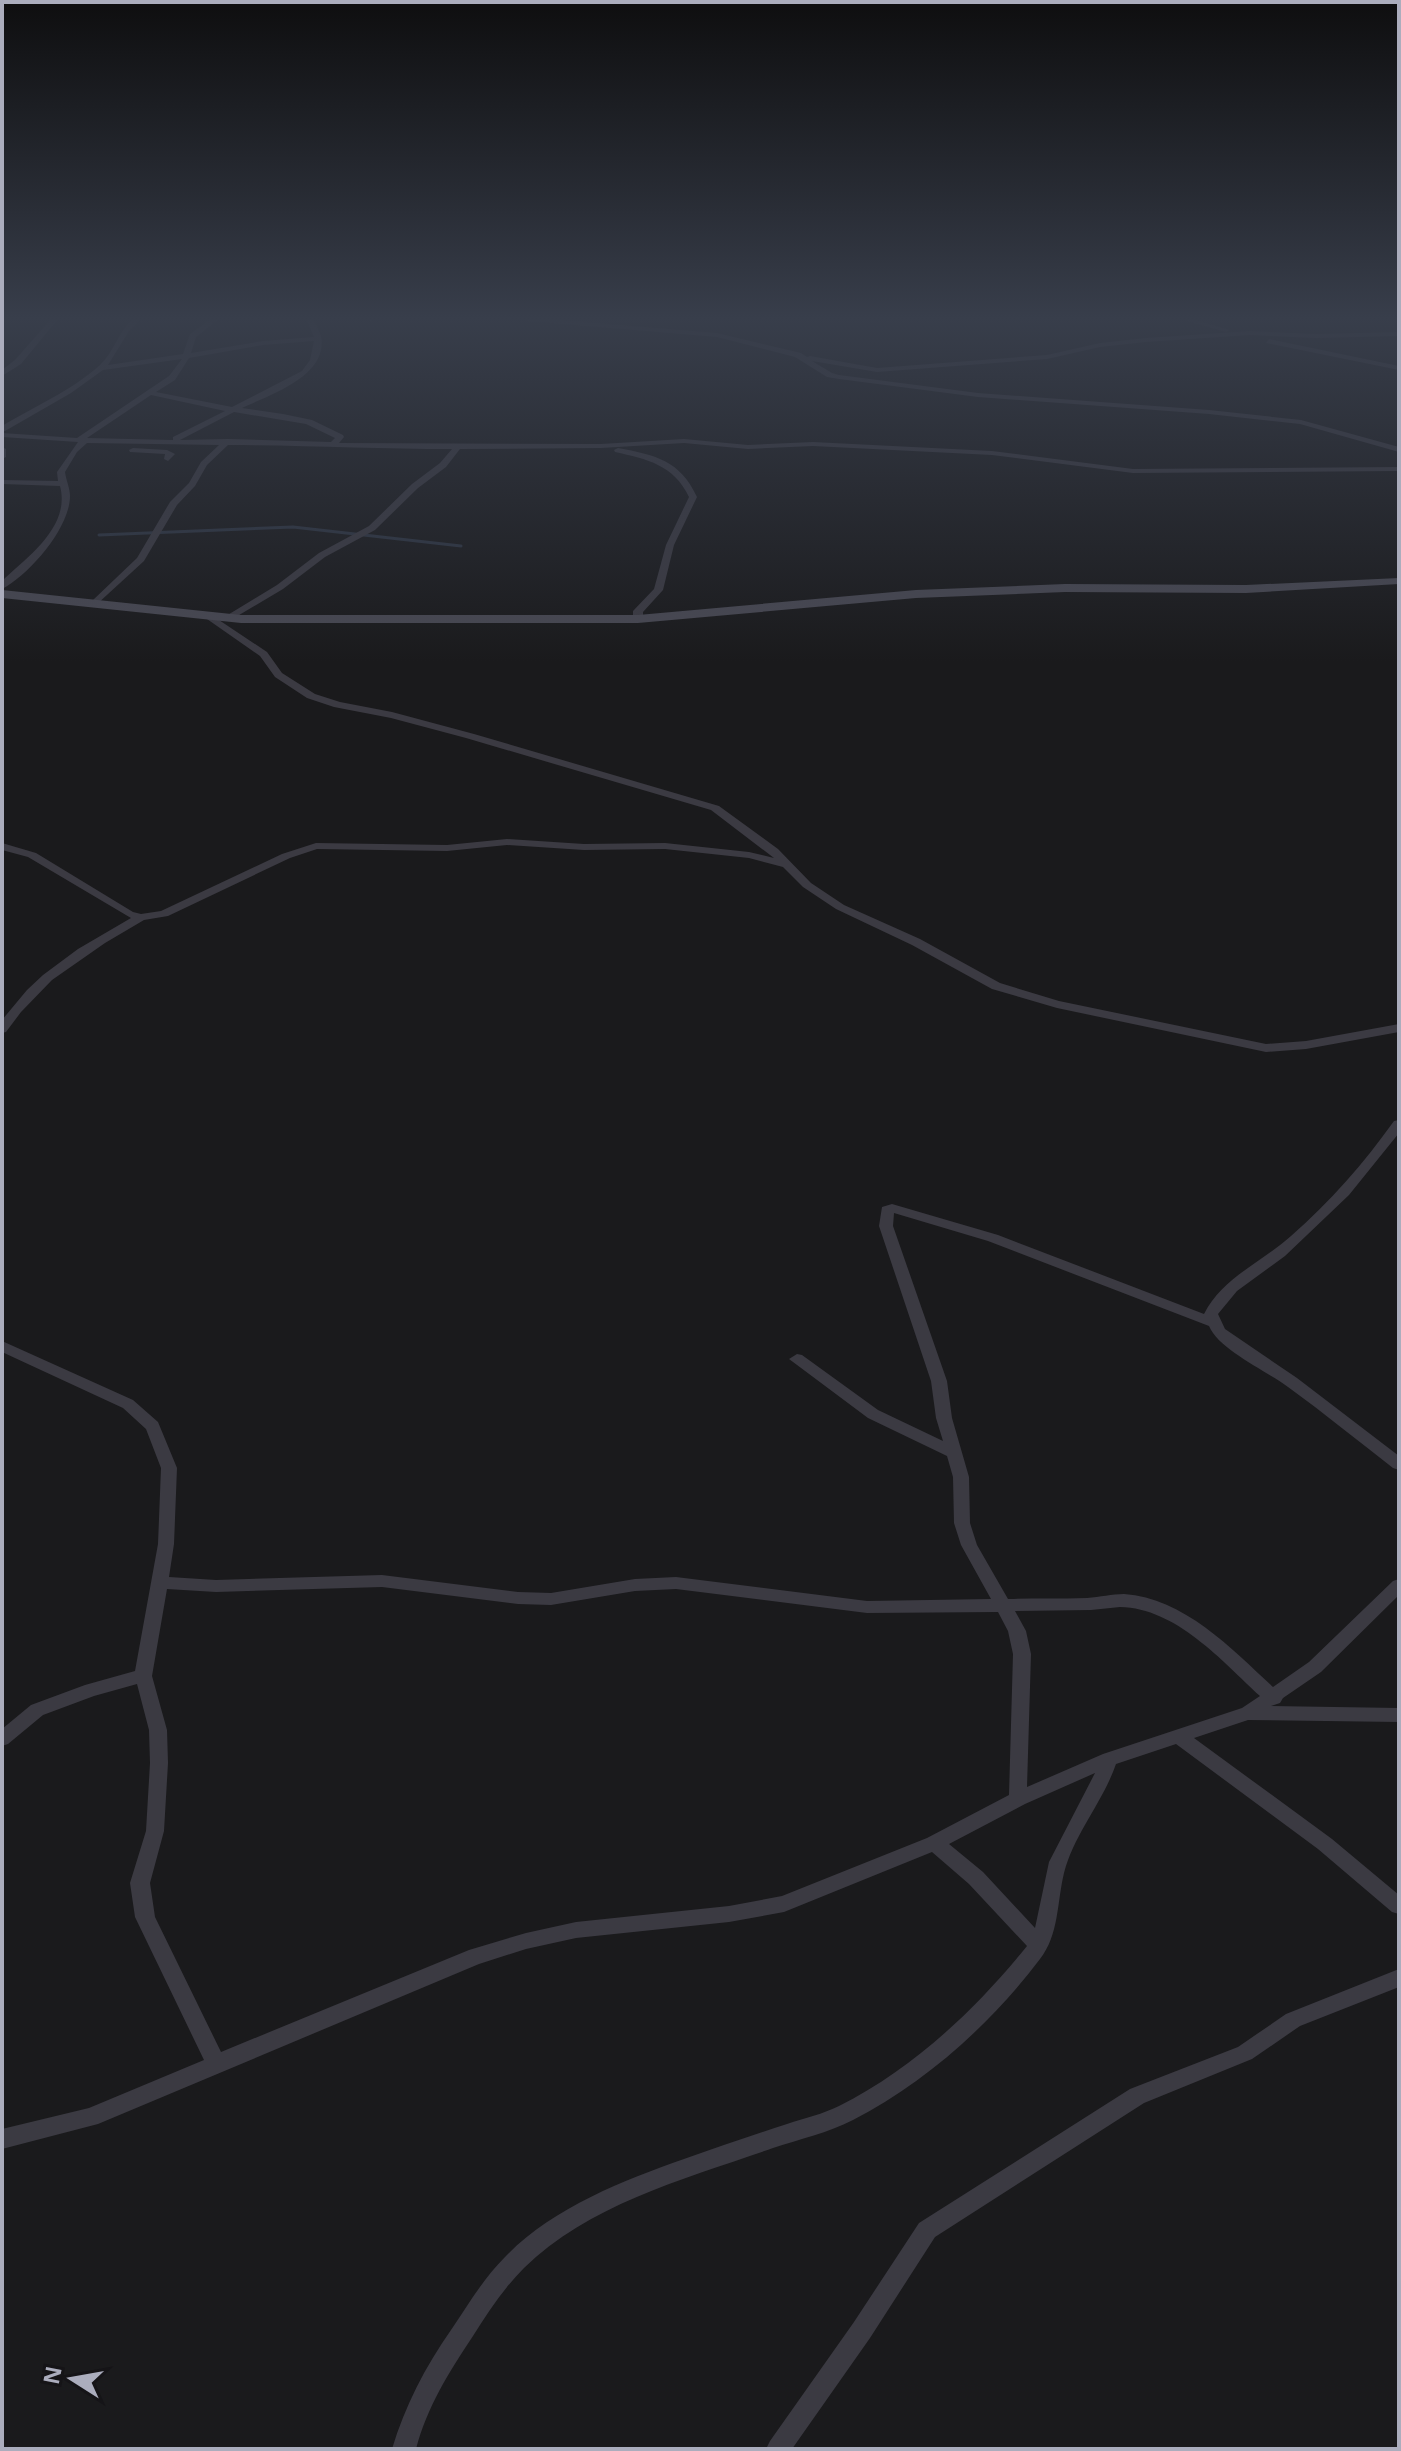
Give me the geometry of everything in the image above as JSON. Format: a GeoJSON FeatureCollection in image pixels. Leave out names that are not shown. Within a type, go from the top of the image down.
{"type":"FeatureCollection","features":[{"type":"Feature","properties":{"kind":"street"},"geometry":{"type":"LineString","coordinates":[[16,433],[128,442],[228,441],[457,448],[601,446],[676,441],[748,447],[838,445],[992,453],[1142,471],[1399,469]]}},
{"type":"Feature","properties":{"kind":"street"},"geometry":{"type":"LineString","coordinates":[[2,586],[54,536],[64,513],[66,492],[59,477],[82,440],[92,433]]}},
{"type":"Feature","properties":{"kind":"street"},"geometry":{"type":"LineString","coordinates":[[172,441],[187,433]]}},
{"type":"Feature","properties":{"kind":"street"},"geometry":{"type":"LineString","coordinates":[[332,433],[339,437],[333,445]]}},
{"type":"Feature","properties":{"kind":"street"},"geometry":{"type":"LineString","coordinates":[[1341,433],[1399,450]]}},
{"type":"Feature","properties":{"kind":"street"},"geometry":{"type":"LineString","coordinates":[[96,602],[124,578],[156,536],[173,504],[192,484],[204,464],[228,441]]}},
{"type":"Feature","properties":{"kind":"street"},"geometry":{"type":"LineString","coordinates":[[128,442],[126,448],[171,453],[168,459]]}},
{"type":"Feature","properties":{"kind":"street"},"geometry":{"type":"LineString","coordinates":[[601,446],[647,457],[672,468],[684,477],[693,497],[670,545],[658,590],[638,611],[638,619]]}},
{"type":"Feature","properties":{"kind":"street"},"geometry":{"type":"LineString","coordinates":[[229,618],[280,587],[322,555],[372,528],[415,486],[443,465],[457,448]]}},
{"type":"Feature","properties":{"kind":"street"},"geometry":{"type":"LineString","coordinates":[[2,449],[2,457]]}},
{"type":"Feature","properties":{"kind":"street"},"geometry":{"type":"LineString","coordinates":[[2,482],[62,484]]}},
{"type":"Feature","properties":{"kind":"street"},"geometry":{"type":"LineString","coordinates":[[2,594],[229,618],[638,619],[749,606],[916,594],[1065,588],[1246,589],[1399,581]]}},
{"type":"Feature","properties":{"kind":"street"},"geometry":{"type":"LineString","coordinates":[[210,617],[264,654],[278,675],[311,696],[338,705],[392,715],[715,808],[788,864],[807,885],[840,907],[916,942],[978,979],[1057,1004],[1266,1048],[1306,1045],[1399,1028]]}},
{"type":"Feature","properties":{"kind":"street"},"geometry":{"type":"LineString","coordinates":[[2,846],[32,855],[129,914],[141,917],[164,914],[286,856],[316,846],[447,848],[507,842],[584,847],[665,846],[749,855],[788,864]]}},
{"type":"Feature","properties":{"kind":"street"},"geometry":{"type":"LineString","coordinates":[[2,1029],[35,988],[70,957],[141,917]]}},
{"type":"Feature","properties":{"kind":"street"},"geometry":{"type":"LineString","coordinates":[[1212,1322],[1211,1314],[1221,1298],[1281,1253],[1313,1222],[1374,1160],[1399,1124]]}},
{"type":"Feature","properties":{"kind":"street"},"geometry":{"type":"LineString","coordinates":[[1018,1799],[1022,1654],[1017,1631],[969,1545],[962,1523],[961,1477],[944,1418],[939,1381],[886,1226],[887,1210],[892,1208],[993,1238],[1212,1322],[1233,1343],[1292,1382],[1399,1464]]}},
{"type":"Feature","properties":{"kind":"street"},"geometry":{"type":"LineString","coordinates":[[2,1346],[128,1404],[153,1426],[169,1468],[166,1544],[143,1676],[158,1730],[159,1763],[155,1831],[140,1883],[145,1917],[216,2064]]}},
{"type":"Feature","properties":{"kind":"street"},"geometry":{"type":"LineString","coordinates":[[797,1359],[873,1414],[955,1453]]}},
{"type":"Feature","properties":{"kind":"street"},"geometry":{"type":"LineString","coordinates":[[158,1582],[216,1586],[382,1581],[518,1598],[551,1599],[635,1585],[676,1583],[867,1607],[1125,1600],[1155,1607],[1198,1631],[1274,1698]]}},
{"type":"Feature","properties":{"kind":"street"},"geometry":{"type":"LineString","coordinates":[[2,2139],[91,2117],[476,1956],[576,1930],[784,1904],[934,1843],[1018,1799],[1109,1759],[1248,1713],[1315,1667],[1399,1585]]}},
{"type":"Feature","properties":{"kind":"street"},"geometry":{"type":"LineString","coordinates":[[2,1739],[37,1710],[91,1690],[143,1676]]}},
{"type":"Feature","properties":{"kind":"street"},"geometry":{"type":"LineString","coordinates":[[1248,1713],[1399,1715]]}},
{"type":"Feature","properties":{"kind":"street"},"geometry":{"type":"LineString","coordinates":[[1177,1735],[1325,1844],[1399,1906]]}},
{"type":"Feature","properties":{"kind":"street"},"geometry":{"type":"LineString","coordinates":[[404,2449],[410,2423],[448,2356],[494,2286],[521,2256],[555,2229],[664,2175],[844,2114],[892,2085],[949,2041],[997,1995],[1039,1946],[1057,1864],[1104,1776],[1109,1759]]}},
{"type":"Feature","properties":{"kind":"street"},"geometry":{"type":"LineString","coordinates":[[934,1843],[976,1878],[1039,1946]]}},
{"type":"Feature","properties":{"kind":"street"},"geometry":{"type":"LineString","coordinates":[[778,2449],[862,2330],[927,2230],[1137,2096],[1245,2053],[1293,2020],[1399,1978]]}},
{"type":"Feature","properties":{"kind":"waterway"},"geometry":{"type":"LineString","coordinates":[[99,535],[293,527],[461,546]]}}]}
